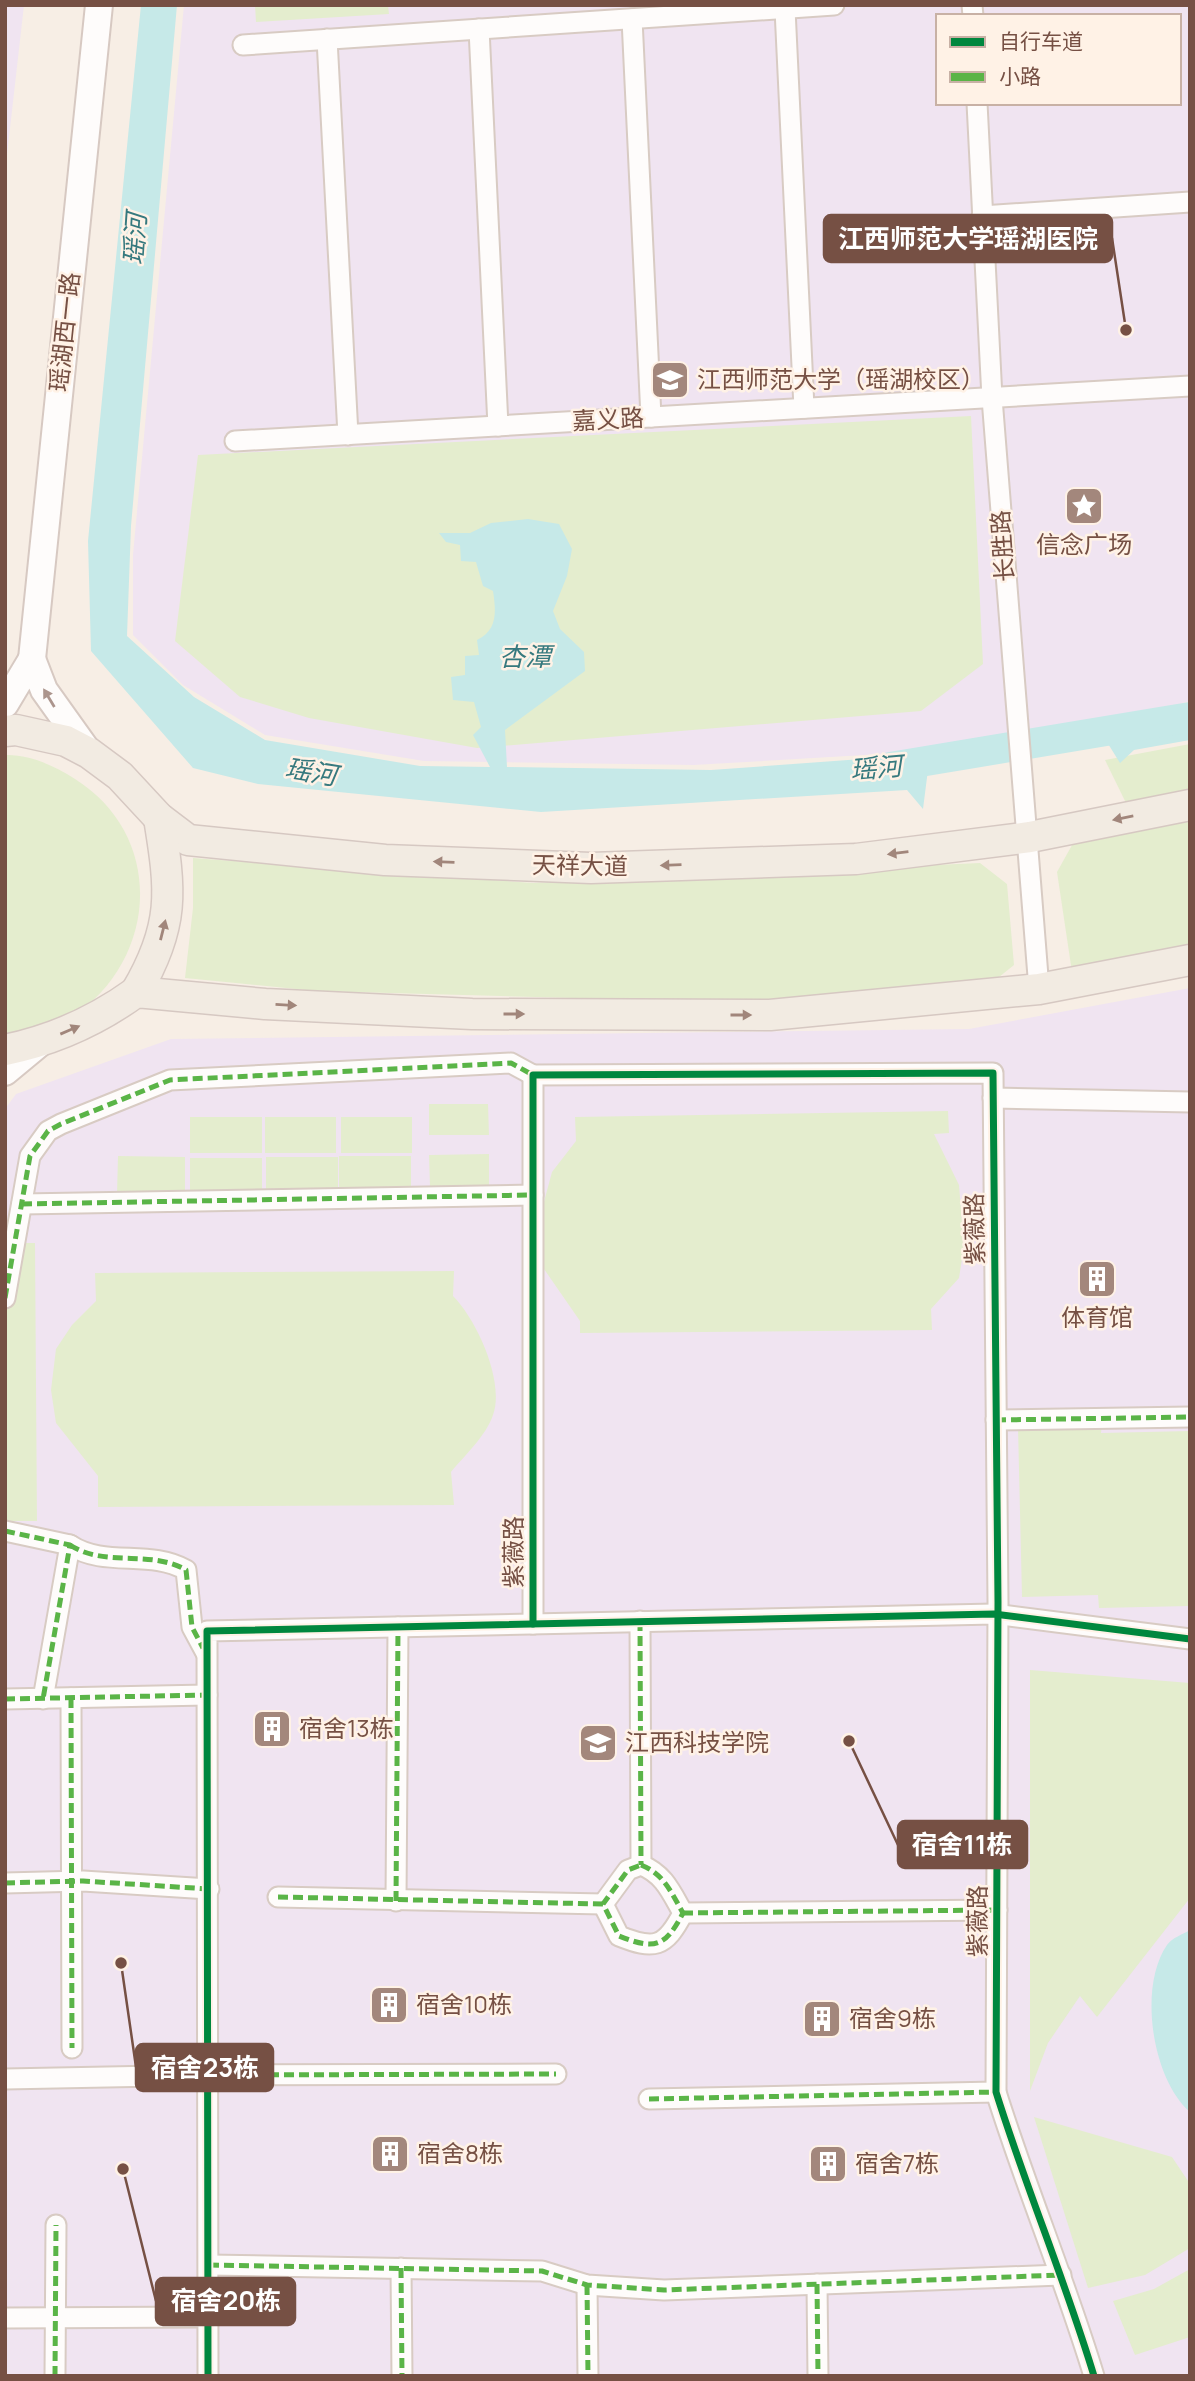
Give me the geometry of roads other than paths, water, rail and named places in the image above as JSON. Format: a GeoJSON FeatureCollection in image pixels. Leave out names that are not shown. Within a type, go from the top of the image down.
{"type":"FeatureCollection","features":[{"type":"Feature","properties":{"kind":"main road","name":"天祥大道"},"geometry":{"type":"LineString","coordinates":[[5,731],[16,730],[65,741],[89,753],[120,776],[159,818],[188,840],[385,860],[590,868],[856,859],[1030,837],[1190,805]]}},
{"type":"Feature","properties":{"kind":"main road"},"geometry":{"type":"LineString","coordinates":[[5,1050],[40,1043],[103,1015],[136,992],[156,958],[169,909],[169,874],[159,818]]}},
{"type":"Feature","properties":{"kind":"main road"},"geometry":{"type":"LineString","coordinates":[[136,992],[265,1004],[472,1014],[770,1015],[1040,989],[1190,960]]}},
{"type":"Feature","properties":{"kind":"street","name":"瑶湖西一路"},"geometry":{"type":"LineString","coordinates":[[32,659],[99,5]]}},
{"type":"Feature","properties":{"kind":"street"},"geometry":{"type":"LineString","coordinates":[[243,45],[834,5]]}},
{"type":"Feature","properties":{"kind":"street"},"geometry":{"type":"LineString","coordinates":[[785,9],[804,408]]}},
{"type":"Feature","properties":{"kind":"street"},"geometry":{"type":"LineString","coordinates":[[632,19],[651,417]]}},
{"type":"Feature","properties":{"kind":"street"},"geometry":{"type":"LineString","coordinates":[[478,29],[498,426]]}},
{"type":"Feature","properties":{"kind":"street"},"geometry":{"type":"LineString","coordinates":[[327,39],[348,435]]}},
{"type":"Feature","properties":{"kind":"street","name":"长胜路"},"geometry":{"type":"LineString","coordinates":[[977,105],[992,398],[1013,672],[1030,837],[1040,989]]}},
{"type":"Feature","properties":{"kind":"street"},"geometry":{"type":"LineString","coordinates":[[982,216],[1190,202]]}},
{"type":"Feature","properties":{"kind":"street","name":"嘉义路"},"geometry":{"type":"LineString","coordinates":[[235,441],[1190,386]]}},
{"type":"Feature","properties":{"kind":"street"},"geometry":{"type":"LineString","coordinates":[[5,704],[32,659]]}},
{"type":"Feature","properties":{"kind":"street"},"geometry":{"type":"LineString","coordinates":[[32,659],[44,690],[89,753]]}},
{"type":"Feature","properties":{"kind":"street"},"geometry":{"type":"LineString","coordinates":[[5,1072],[40,1043]]}},
{"type":"Feature","properties":{"kind":"street"},"geometry":{"type":"LineString","coordinates":[[5,1298],[30,1156],[48,1131],[170,1080],[511,1063],[533,1075]]}},
{"type":"Feature","properties":{"kind":"street","name":"紫薇路"},"geometry":{"type":"LineString","coordinates":[[533,1624],[533,1075],[993,1073],[998,1616],[996,2092],[1013,2148],[1061,2275],[1094,2376]]}},
{"type":"Feature","properties":{"kind":"street"},"geometry":{"type":"LineString","coordinates":[[993,1098],[1190,1102]]}},
{"type":"Feature","properties":{"kind":"street"},"geometry":{"type":"LineString","coordinates":[[22,1203],[533,1195]]}},
{"type":"Feature","properties":{"kind":"street"},"geometry":{"type":"LineString","coordinates":[[996,1420],[1190,1417]]}},
{"type":"Feature","properties":{"kind":"street"},"geometry":{"type":"LineString","coordinates":[[5,1531],[71,1545],[86,1556],[169,1560],[186,1570],[192,1627],[207,1655]]}},
{"type":"Feature","properties":{"kind":"street"},"geometry":{"type":"LineString","coordinates":[[43,1699],[71,1545]]}},
{"type":"Feature","properties":{"kind":"street"},"geometry":{"type":"LineString","coordinates":[[208,2376],[207,1631],[998,1616],[1190,1639]]}},
{"type":"Feature","properties":{"kind":"street"},"geometry":{"type":"LineString","coordinates":[[640,1621],[641,1865]]}},
{"type":"Feature","properties":{"kind":"street"},"geometry":{"type":"LineString","coordinates":[[396,1901],[398,1627]]}},
{"type":"Feature","properties":{"kind":"street"},"geometry":{"type":"LineString","coordinates":[[5,1699],[207,1695]]}},
{"type":"Feature","properties":{"kind":"street"},"geometry":{"type":"LineString","coordinates":[[71,1698],[72,2048]]}},
{"type":"Feature","properties":{"kind":"street"},"geometry":{"type":"LineString","coordinates":[[603,1904],[628,1870],[641,1865],[655,1871],[665,1881],[682,1913]]}},
{"type":"Feature","properties":{"kind":"street"},"geometry":{"type":"LineString","coordinates":[[5,1883],[73,1881],[209,1889]]}},
{"type":"Feature","properties":{"kind":"street"},"geometry":{"type":"LineString","coordinates":[[278,1897],[603,1904]]}},
{"type":"Feature","properties":{"kind":"street"},"geometry":{"type":"LineString","coordinates":[[603,1904],[619,1936],[643,1946],[660,1944],[674,1930],[682,1913]]}},
{"type":"Feature","properties":{"kind":"street"},"geometry":{"type":"LineString","coordinates":[[682,1913],[997,1910]]}},
{"type":"Feature","properties":{"kind":"street"},"geometry":{"type":"LineString","coordinates":[[5,2079],[209,2075],[556,2074]]}},
{"type":"Feature","properties":{"kind":"street"},"geometry":{"type":"LineString","coordinates":[[649,2099],[996,2092]]}},
{"type":"Feature","properties":{"kind":"street"},"geometry":{"type":"LineString","coordinates":[[55,2376],[53,2318],[56,2225]]}},
{"type":"Feature","properties":{"kind":"street"},"geometry":{"type":"LineString","coordinates":[[209,2265],[541,2272],[587,2285],[664,2290],[1061,2275]]}},
{"type":"Feature","properties":{"kind":"street"},"geometry":{"type":"LineString","coordinates":[[401,2268],[402,2376]]}},
{"type":"Feature","properties":{"kind":"street"},"geometry":{"type":"LineString","coordinates":[[817,2284],[818,2376]]}},
{"type":"Feature","properties":{"kind":"street"},"geometry":{"type":"LineString","coordinates":[[587,2285],[588,2376]]}},
{"type":"Feature","properties":{"kind":"street"},"geometry":{"type":"LineString","coordinates":[[5,2318],[209,2317]]}},
{"type":"Feature","properties":{"kind":"water","name":"杏潭"},"geometry":{"type":"Polygon","coordinates":[[[141,5],[177,5],[131,526],[127,636],[194,697],[265,740],[420,766],[490,767],[473,735],[481,727],[474,702],[453,700],[451,677],[465,675],[465,656],[479,655],[477,640],[489,631],[494,619],[493,591],[483,586],[476,562],[461,561],[460,545],[446,542],[439,533],[470,533],[491,523],[528,519],[559,524],[572,549],[567,576],[553,611],[560,629],[584,652],[585,671],[505,730],[507,767],[711,770],[930,754],[923,809],[907,790],[541,812],[258,784],[193,768],[91,651],[88,541],[141,5]]]}},
{"type":"Feature","properties":{"kind":"water"},"geometry":{"type":"Polygon","coordinates":[[[1190,704],[1190,740],[1134,750],[1120,763],[1097,726],[1190,704]]]}},
{"type":"Feature","properties":{"kind":"water"},"geometry":{"type":"Polygon","coordinates":[[[1190,1930],[1190,2112],[1166,2078],[1153,2032],[1152,2008],[1153,1984],[1158,1963],[1169,1942],[1190,1930]]]}},
{"type":"Feature","properties":{"kind":"waterway","name":"瑶河"},"geometry":{"type":"LineString","coordinates":[[890,767],[1190,717]]}},
{"type":"Feature","properties":{"kind":"place","name":"江西师范大学瑶湖医院"},"geometry":{"type":"Point","coordinates":[1126,330]}},
{"type":"Feature","properties":{"kind":"place","name":"江西师范大学（瑶湖校区）"},"geometry":{"type":"Point","coordinates":[670,380]}},
{"type":"Feature","properties":{"kind":"place","name":"信念广场"},"geometry":{"type":"Point","coordinates":[1084,506]}},
{"type":"Feature","properties":{"kind":"place","name":"体育馆"},"geometry":{"type":"Point","coordinates":[1097,1279]}},
{"type":"Feature","properties":{"kind":"place","name":"宿舍13栋"},"geometry":{"type":"Point","coordinates":[272,1729]}},
{"type":"Feature","properties":{"kind":"place","name":"宿舍11栋"},"geometry":{"type":"Point","coordinates":[849,1741]}},
{"type":"Feature","properties":{"kind":"place","name":"江西科技学院"},"geometry":{"type":"Point","coordinates":[598,1743]}},
{"type":"Feature","properties":{"kind":"place","name":"宿舍23栋"},"geometry":{"type":"Point","coordinates":[121,1963]}},
{"type":"Feature","properties":{"kind":"place","name":"宿舍10栋"},"geometry":{"type":"Point","coordinates":[389,2005]}},
{"type":"Feature","properties":{"kind":"place","name":"宿舍9栋"},"geometry":{"type":"Point","coordinates":[822,2019]}},
{"type":"Feature","properties":{"kind":"place","name":"宿舍8栋"},"geometry":{"type":"Point","coordinates":[390,2154]}},
{"type":"Feature","properties":{"kind":"place","name":"宿舍7栋"},"geometry":{"type":"Point","coordinates":[828,2164]}},
{"type":"Feature","properties":{"kind":"place","name":"宿舍20栋"},"geometry":{"type":"Point","coordinates":[123,2169]}}]}
